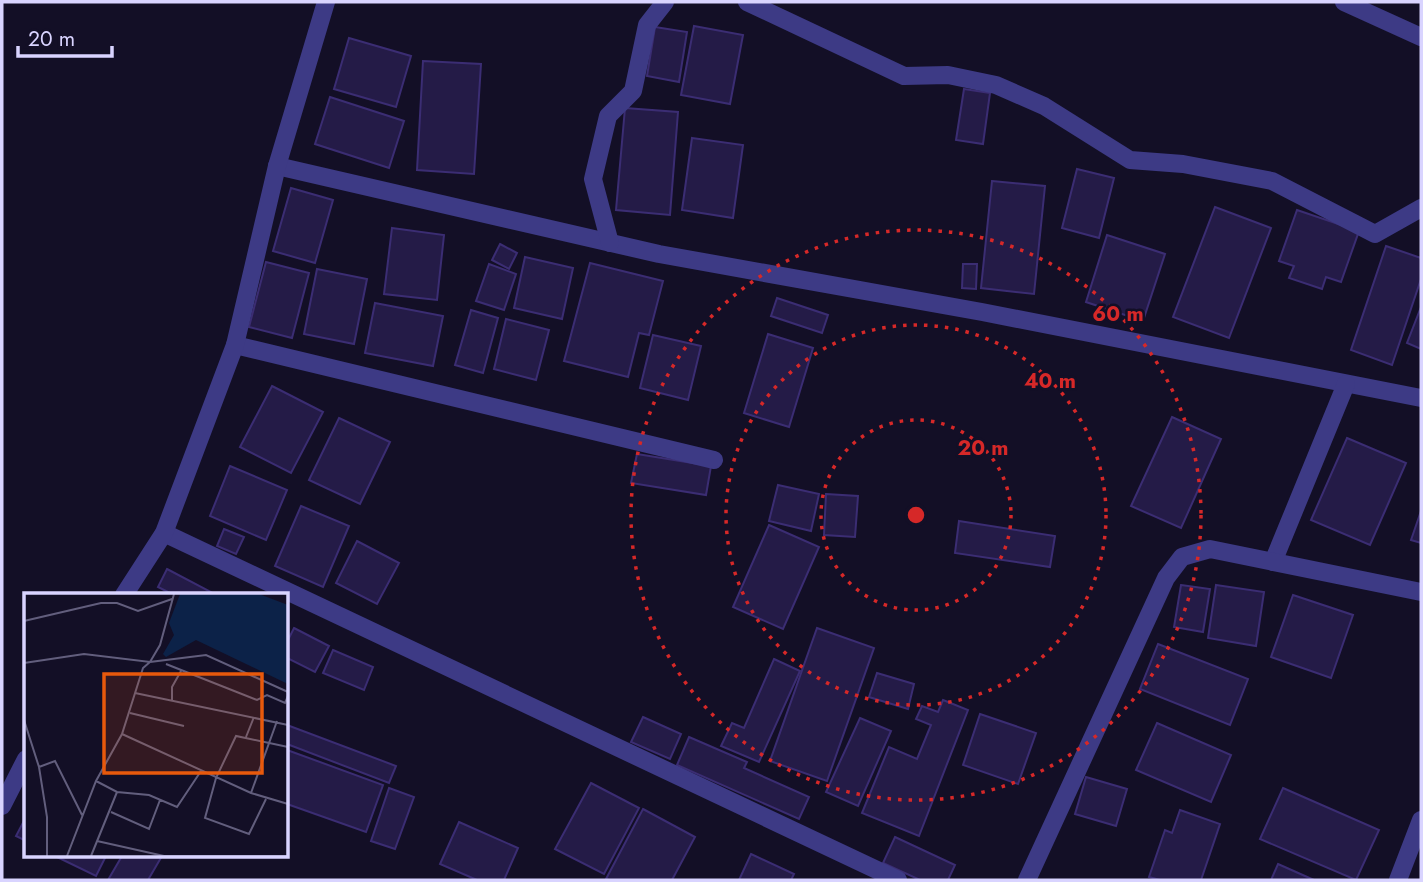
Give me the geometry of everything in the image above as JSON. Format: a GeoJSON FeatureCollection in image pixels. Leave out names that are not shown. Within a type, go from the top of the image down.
{"type":"FeatureCollection","features":[{"type":"Feature","properties":{"kind":"street"},"geometry":{"type":"LineString","coordinates":[[125,593],[164,533],[235,345],[277,166],[326,2]]}},
{"type":"Feature","properties":{"kind":"street"},"geometry":{"type":"LineString","coordinates":[[611,243],[593,179],[608,116],[632,91],[647,25],[665,2]]}},
{"type":"Feature","properties":{"kind":"street"},"geometry":{"type":"LineString","coordinates":[[747,2],[904,76],[948,75],[996,85],[1044,106],[1130,160],[1183,164],[1272,181],[1375,234],[1421,208]]}},
{"type":"Feature","properties":{"kind":"street"},"geometry":{"type":"LineString","coordinates":[[1344,2],[1421,37]]}},
{"type":"Feature","properties":{"kind":"street"},"geometry":{"type":"LineString","coordinates":[[277,166],[659,254],[982,312],[1421,398]]}},
{"type":"Feature","properties":{"kind":"street"},"geometry":{"type":"LineString","coordinates":[[235,345],[714,460]]}},
{"type":"Feature","properties":{"kind":"street"},"geometry":{"type":"LineString","coordinates":[[1273,562],[1346,384]]}},
{"type":"Feature","properties":{"kind":"street"},"geometry":{"type":"LineString","coordinates":[[164,533],[287,593]]}},
{"type":"Feature","properties":{"kind":"street"},"geometry":{"type":"LineString","coordinates":[[1027,880],[1166,579],[1182,557],[1210,549],[1421,592]]}},
{"type":"Feature","properties":{"kind":"street"},"geometry":{"type":"LineString","coordinates":[[289,594],[861,873],[898,880]]}},
{"type":"Feature","properties":{"kind":"street"},"geometry":{"type":"LineString","coordinates":[[2,806],[24,763]]}},
{"type":"Feature","properties":{"kind":"street"},"geometry":{"type":"LineString","coordinates":[[1398,880],[1421,820]]}},
{"type":"Feature","properties":{"kind":"building"},"geometry":{"type":"Polygon","coordinates":[[[694,26],[743,35],[730,104],[681,95],[694,26]]]}},
{"type":"Feature","properties":{"kind":"building"},"geometry":{"type":"Polygon","coordinates":[[[655,27],[687,32],[679,82],[647,76],[655,27]]]}},
{"type":"Feature","properties":{"kind":"building"},"geometry":{"type":"Polygon","coordinates":[[[349,38],[411,56],[396,107],[334,89],[349,38]]]}},
{"type":"Feature","properties":{"kind":"building"},"geometry":{"type":"Polygon","coordinates":[[[423,61],[481,64],[474,174],[417,170],[423,61]]]}},
{"type":"Feature","properties":{"kind":"building"},"geometry":{"type":"Polygon","coordinates":[[[964,89],[990,93],[983,144],[956,140],[964,89]]]}},
{"type":"Feature","properties":{"kind":"building"},"geometry":{"type":"Polygon","coordinates":[[[330,97],[404,121],[389,168],[315,144],[330,97]]]}},
{"type":"Feature","properties":{"kind":"building"},"geometry":{"type":"Polygon","coordinates":[[[625,108],[678,112],[670,215],[616,210],[625,108]]]}},
{"type":"Feature","properties":{"kind":"building"},"geometry":{"type":"Polygon","coordinates":[[[692,138],[743,145],[733,218],[682,210],[692,138]]]}},
{"type":"Feature","properties":{"kind":"building"},"geometry":{"type":"Polygon","coordinates":[[[1077,169],[1114,178],[1099,238],[1062,228],[1077,169]]]}},
{"type":"Feature","properties":{"kind":"building"},"geometry":{"type":"Polygon","coordinates":[[[992,181],[1045,186],[1034,294],[981,288],[992,181]]]}},
{"type":"Feature","properties":{"kind":"building"},"geometry":{"type":"Polygon","coordinates":[[[291,188],[333,200],[315,263],[273,251],[291,188]]]}},
{"type":"Feature","properties":{"kind":"building"},"geometry":{"type":"Polygon","coordinates":[[[1215,207],[1271,228],[1229,338],[1173,317],[1215,207]]]}},
{"type":"Feature","properties":{"kind":"building"},"geometry":{"type":"Polygon","coordinates":[[[1297,210],[1359,231],[1341,282],[1326,277],[1322,289],[1289,278],[1294,266],[1279,261],[1297,210]]]}},
{"type":"Feature","properties":{"kind":"building"},"geometry":{"type":"Polygon","coordinates":[[[392,228],[444,235],[437,300],[384,294],[392,228]]]}},
{"type":"Feature","properties":{"kind":"building"},"geometry":{"type":"Polygon","coordinates":[[[1107,235],[1165,254],[1143,321],[1086,302],[1107,235]]]}},
{"type":"Feature","properties":{"kind":"building"},"geometry":{"type":"Polygon","coordinates":[[[500,244],[517,253],[509,269],[492,260],[500,244]]]}},
{"type":"Feature","properties":{"kind":"building"},"geometry":{"type":"Polygon","coordinates":[[[1386,246],[1421,258],[1421,279],[1392,365],[1351,350],[1386,246]]]}},
{"type":"Feature","properties":{"kind":"building"},"geometry":{"type":"Polygon","coordinates":[[[525,257],[573,268],[562,319],[514,308],[525,257]]]}},
{"type":"Feature","properties":{"kind":"building"},"geometry":{"type":"Polygon","coordinates":[[[266,262],[309,273],[292,338],[249,327],[266,262]]]}},
{"type":"Feature","properties":{"kind":"building"},"geometry":{"type":"Polygon","coordinates":[[[590,263],[663,281],[649,335],[639,333],[628,377],[564,361],[590,263]]]}},
{"type":"Feature","properties":{"kind":"building"},"geometry":{"type":"Polygon","coordinates":[[[489,264],[516,274],[504,310],[476,301],[489,264]]]}},
{"type":"Feature","properties":{"kind":"building"},"geometry":{"type":"Polygon","coordinates":[[[963,264],[977,264],[976,289],[962,288],[963,264]]]}},
{"type":"Feature","properties":{"kind":"building"},"geometry":{"type":"Polygon","coordinates":[[[317,269],[367,279],[354,344],[304,334],[317,269]]]}},
{"type":"Feature","properties":{"kind":"building"},"geometry":{"type":"Polygon","coordinates":[[[777,298],[828,315],[822,333],[771,316],[777,298]]]}},
{"type":"Feature","properties":{"kind":"building"},"geometry":{"type":"Polygon","coordinates":[[[375,303],[443,316],[433,366],[365,353],[375,303]]]}},
{"type":"Feature","properties":{"kind":"building"},"geometry":{"type":"Polygon","coordinates":[[[1421,307],[1421,349],[1407,343],[1421,307]]]}},
{"type":"Feature","properties":{"kind":"building"},"geometry":{"type":"Polygon","coordinates":[[[471,310],[498,318],[483,373],[455,365],[471,310]]]}},
{"type":"Feature","properties":{"kind":"building"},"geometry":{"type":"Polygon","coordinates":[[[506,319],[549,330],[536,380],[494,369],[506,319]]]}},
{"type":"Feature","properties":{"kind":"building"},"geometry":{"type":"Polygon","coordinates":[[[768,334],[813,348],[789,427],[744,413],[768,334]]]}},
{"type":"Feature","properties":{"kind":"building"},"geometry":{"type":"Polygon","coordinates":[[[653,335],[701,346],[688,400],[640,388],[653,335]]]}},
{"type":"Feature","properties":{"kind":"building"},"geometry":{"type":"Polygon","coordinates":[[[272,386],[323,412],[291,473],[240,447],[272,386]]]}},
{"type":"Feature","properties":{"kind":"building"},"geometry":{"type":"Polygon","coordinates":[[[1172,417],[1221,439],[1181,528],[1131,506],[1172,417]]]}},
{"type":"Feature","properties":{"kind":"building"},"geometry":{"type":"Polygon","coordinates":[[[339,418],[390,442],[360,504],[309,480],[339,418]]]}},
{"type":"Feature","properties":{"kind":"building"},"geometry":{"type":"Polygon","coordinates":[[[1347,438],[1406,463],[1370,545],[1311,520],[1347,438]]]}},
{"type":"Feature","properties":{"kind":"building"},"geometry":{"type":"Polygon","coordinates":[[[637,454],[711,466],[706,495],[631,483],[637,454]]]}},
{"type":"Feature","properties":{"kind":"building"},"geometry":{"type":"Polygon","coordinates":[[[230,466],[287,490],[266,540],[210,516],[230,466]]]}},
{"type":"Feature","properties":{"kind":"building"},"geometry":{"type":"Polygon","coordinates":[[[778,485],[819,494],[811,531],[769,521],[778,485]]]}},
{"type":"Feature","properties":{"kind":"building"},"geometry":{"type":"Polygon","coordinates":[[[826,494],[858,496],[855,537],[824,535],[826,494]]]}},
{"type":"Feature","properties":{"kind":"building"},"geometry":{"type":"Polygon","coordinates":[[[301,506],[349,526],[323,587],[275,566],[301,506]]]}},
{"type":"Feature","properties":{"kind":"building"},"geometry":{"type":"Polygon","coordinates":[[[1421,511],[1421,543],[1411,540],[1421,511]]]}},
{"type":"Feature","properties":{"kind":"building"},"geometry":{"type":"Polygon","coordinates":[[[959,521],[1055,536],[1050,567],[955,553],[959,521]]]}},
{"type":"Feature","properties":{"kind":"building"},"geometry":{"type":"Polygon","coordinates":[[[769,525],[819,547],[783,629],[733,607],[769,525]]]}},
{"type":"Feature","properties":{"kind":"building"},"geometry":{"type":"Polygon","coordinates":[[[224,529],[244,537],[236,554],[217,546],[224,529]]]}},
{"type":"Feature","properties":{"kind":"building"},"geometry":{"type":"Polygon","coordinates":[[[357,541],[399,563],[377,604],[336,583],[357,541]]]}},
{"type":"Feature","properties":{"kind":"building"},"geometry":{"type":"Polygon","coordinates":[[[167,569],[211,592],[170,593],[158,587],[167,569]]]}},
{"type":"Feature","properties":{"kind":"building"},"geometry":{"type":"Polygon","coordinates":[[[1181,585],[1210,589],[1203,632],[1174,627],[1181,585]]]}},
{"type":"Feature","properties":{"kind":"building"},"geometry":{"type":"Polygon","coordinates":[[[1216,585],[1264,592],[1256,646],[1208,638],[1216,585]]]}},
{"type":"Feature","properties":{"kind":"building"},"geometry":{"type":"Polygon","coordinates":[[[1293,595],[1353,615],[1331,678],[1271,657],[1293,595]]]}},
{"type":"Feature","properties":{"kind":"building"},"geometry":{"type":"Polygon","coordinates":[[[294,628],[329,646],[315,672],[289,659],[289,638],[294,628]]]}},
{"type":"Feature","properties":{"kind":"building"},"geometry":{"type":"Polygon","coordinates":[[[817,628],[874,648],[827,781],[770,761],[817,628]]]}},
{"type":"Feature","properties":{"kind":"building"},"geometry":{"type":"Polygon","coordinates":[[[1158,644],[1248,679],[1230,725],[1140,689],[1158,644]]]}},
{"type":"Feature","properties":{"kind":"building"},"geometry":{"type":"Polygon","coordinates":[[[333,650],[373,667],[364,690],[323,673],[333,650]]]}},
{"type":"Feature","properties":{"kind":"building"},"geometry":{"type":"Polygon","coordinates":[[[774,659],[800,671],[759,762],[721,746],[732,723],[744,728],[774,659]]]}},
{"type":"Feature","properties":{"kind":"building"},"geometry":{"type":"Polygon","coordinates":[[[877,673],[914,684],[908,709],[869,697],[877,673]]]}},
{"type":"Feature","properties":{"kind":"building"},"geometry":{"type":"Polygon","coordinates":[[[943,700],[968,710],[919,836],[862,813],[889,747],[917,759],[931,725],[916,719],[922,706],[938,712],[943,700]]]}},
{"type":"Feature","properties":{"kind":"building"},"geometry":{"type":"Polygon","coordinates":[[[980,714],[1036,733],[1018,784],[963,765],[980,714]]]}},
{"type":"Feature","properties":{"kind":"building"},"geometry":{"type":"Polygon","coordinates":[[[643,717],[681,734],[670,759],[631,742],[643,717]]]}},
{"type":"Feature","properties":{"kind":"building"},"geometry":{"type":"Polygon","coordinates":[[[860,718],[891,731],[858,806],[826,792],[860,718]]]}},
{"type":"Feature","properties":{"kind":"building"},"geometry":{"type":"Polygon","coordinates":[[[1157,723],[1231,755],[1211,802],[1136,770],[1157,723]]]}},
{"type":"Feature","properties":{"kind":"building"},"geometry":{"type":"Polygon","coordinates":[[[289,726],[396,766],[389,783],[289,745],[289,726]]]}},
{"type":"Feature","properties":{"kind":"building"},"geometry":{"type":"Polygon","coordinates":[[[689,737],[747,762],[744,768],[809,797],[799,819],[677,765],[689,737]]]}},
{"type":"Feature","properties":{"kind":"building"},"geometry":{"type":"Polygon","coordinates":[[[289,751],[383,785],[366,832],[289,805],[289,751]]]}},
{"type":"Feature","properties":{"kind":"building"},"geometry":{"type":"Polygon","coordinates":[[[1086,777],[1127,789],[1116,826],[1075,814],[1086,777]]]}},
{"type":"Feature","properties":{"kind":"building"},"geometry":{"type":"Polygon","coordinates":[[[591,783],[639,808],[604,874],[555,849],[591,783]]]}},
{"type":"Feature","properties":{"kind":"building"},"geometry":{"type":"Polygon","coordinates":[[[389,788],[414,797],[395,849],[371,841],[389,788]]]}},
{"type":"Feature","properties":{"kind":"building"},"geometry":{"type":"Polygon","coordinates":[[[1283,788],[1379,830],[1356,880],[1260,839],[1283,788]]]}},
{"type":"Feature","properties":{"kind":"building"},"geometry":{"type":"Polygon","coordinates":[[[643,809],[695,837],[672,880],[606,879],[643,809]]]}},
{"type":"Feature","properties":{"kind":"building"},"geometry":{"type":"Polygon","coordinates":[[[1180,810],[1220,824],[1201,880],[1160,880],[1149,877],[1165,830],[1172,833],[1180,810]]]}},
{"type":"Feature","properties":{"kind":"building"},"geometry":{"type":"Polygon","coordinates":[[[24,821],[24,840],[16,836],[24,821]]]}},
{"type":"Feature","properties":{"kind":"building"},"geometry":{"type":"Polygon","coordinates":[[[459,822],[518,848],[504,880],[477,880],[440,864],[459,822]]]}},
{"type":"Feature","properties":{"kind":"building"},"geometry":{"type":"Polygon","coordinates":[[[895,837],[955,865],[948,880],[920,880],[883,863],[895,837]]]}},
{"type":"Feature","properties":{"kind":"building"},"geometry":{"type":"Polygon","coordinates":[[[751,854],[794,874],[791,880],[739,880],[751,854]]]}},
{"type":"Feature","properties":{"kind":"building"},"geometry":{"type":"Polygon","coordinates":[[[59,858],[105,858],[96,876],[59,858]]]}},
{"type":"Feature","properties":{"kind":"building"},"geometry":{"type":"Polygon","coordinates":[[[121,858],[161,858],[148,880],[108,880],[121,858]]]}},
{"type":"Feature","properties":{"kind":"building"},"geometry":{"type":"Polygon","coordinates":[[[1278,864],[1314,880],[1271,880],[1278,864]]]}}]}
